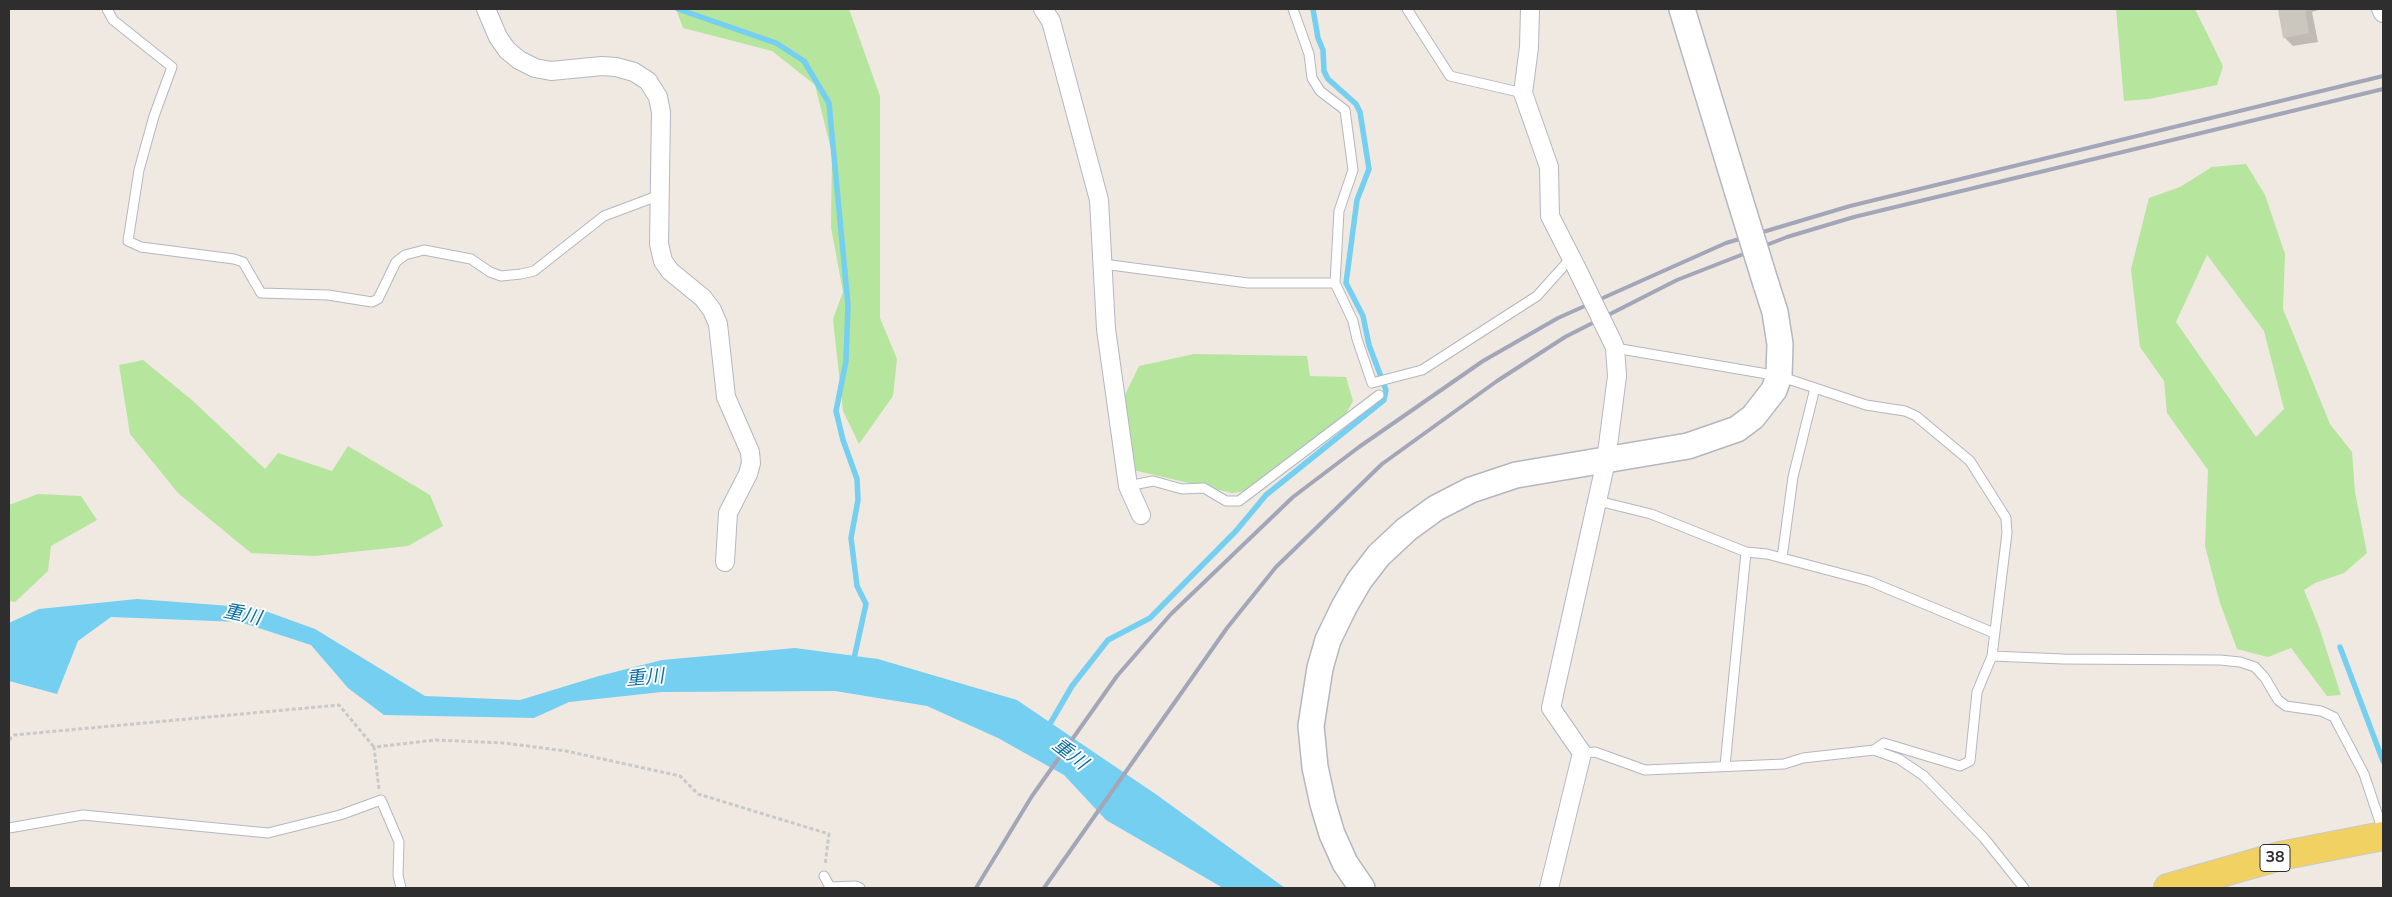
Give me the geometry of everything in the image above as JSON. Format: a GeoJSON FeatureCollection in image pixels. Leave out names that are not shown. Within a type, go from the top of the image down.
{"type":"FeatureCollection","features":[{"type":"Feature","properties":{"kind":"main road","name":"38"},"geometry":{"type":"LineString","coordinates":[[2168,888],[2280,856],[2383,836]]}},
{"type":"Feature","properties":{"kind":"street"},"geometry":{"type":"LineString","coordinates":[[486,9],[498,37],[507,50],[519,60],[535,68],[551,71],[602,66],[616,67],[634,72],[648,81],[658,97],[661,112],[659,244],[663,261],[670,271],[703,298],[712,310],[718,324],[726,397],[750,452],[751,462],[748,474],[728,513],[724,562]]}},
{"type":"Feature","properties":{"kind":"street"},"geometry":{"type":"LineString","coordinates":[[1043,9],[1051,21],[1099,200],[1106,329],[1128,486],[1141,515]]}},
{"type":"Feature","properties":{"kind":"street"},"geometry":{"type":"LineString","coordinates":[[1530,9],[1529,47],[1523,94],[1549,167],[1550,216],[1614,345],[1617,376],[1606,461],[1551,708],[1582,753],[1549,888]]}},
{"type":"Feature","properties":{"kind":"street"},"geometry":{"type":"LineString","coordinates":[[1362,888],[1346,863],[1332,834],[1314,767],[1311,726],[1320,668],[1328,640],[1344,607],[1379,555],[1408,529],[1436,508],[1471,490],[1516,475],[1688,446],[1737,429],[1753,417],[1765,404],[1779,376],[1780,344],[1775,312],[1682,9]]}},
{"type":"Feature","properties":{"kind":"street"},"geometry":{"type":"LineString","coordinates":[[2381,9],[2383,13]]}},
{"type":"Feature","properties":{"kind":"lane"},"geometry":{"type":"LineString","coordinates":[[107,9],[113,20],[172,67],[154,116],[139,170],[128,241],[141,247],[234,259],[243,262],[261,293],[328,295],[372,302],[378,299],[396,262],[405,255],[424,250],[470,259],[490,272],[501,276],[534,271],[604,216],[660,195]]}},
{"type":"Feature","properties":{"kind":"lane"},"geometry":{"type":"LineString","coordinates":[[1293,9],[1308,54],[1312,78],[1320,91],[1344,110],[1352,170],[1339,211],[1335,283],[1353,321],[1372,384],[1422,370],[1537,296],[1573,261]]}},
{"type":"Feature","properties":{"kind":"lane"},"geometry":{"type":"LineString","coordinates":[[1407,9],[1450,76],[1523,94]]}},
{"type":"Feature","properties":{"kind":"lane"},"geometry":{"type":"LineString","coordinates":[[1103,264],[1248,283],[1335,283]]}},
{"type":"Feature","properties":{"kind":"lane"},"geometry":{"type":"LineString","coordinates":[[1614,345],[1779,376],[1866,405],[1905,411],[1916,416],[1970,461],[2006,518],[2007,533],[1992,656],[1977,692],[1970,761],[1960,766],[1884,743],[1874,750]]}},
{"type":"Feature","properties":{"kind":"lane"},"geometry":{"type":"LineString","coordinates":[[1782,558],[1792,477],[1815,388]]}},
{"type":"Feature","properties":{"kind":"lane"},"geometry":{"type":"LineString","coordinates":[[1128,486],[1153,481],[1182,489],[1204,488],[1226,501],[1239,501],[1379,394]]}},
{"type":"Feature","properties":{"kind":"lane"},"geometry":{"type":"LineString","coordinates":[[1598,501],[1651,514],[1746,552],[1782,558],[1869,581],[1994,633]]}},
{"type":"Feature","properties":{"kind":"lane"},"geometry":{"type":"LineString","coordinates":[[1725,766],[1746,552]]}},
{"type":"Feature","properties":{"kind":"lane"},"geometry":{"type":"LineString","coordinates":[[1992,656],[2063,660],[2220,660],[2240,662],[2255,668],[2265,678],[2278,700],[2286,706],[2321,711],[2334,718],[2364,774],[2383,830]]}},
{"type":"Feature","properties":{"kind":"lane"},"geometry":{"type":"LineString","coordinates":[[1582,753],[1595,752],[1645,770],[1784,764],[1803,758],[1874,750],[1899,759],[1924,776],[1984,838],[2024,888]]}},
{"type":"Feature","properties":{"kind":"lane"},"geometry":{"type":"LineString","coordinates":[[9,828],[84,815],[268,833],[340,815],[381,800],[399,842],[398,875],[401,888]]}},
{"type":"Feature","properties":{"kind":"lane"},"geometry":{"type":"LineString","coordinates":[[824,876],[830,887],[856,886],[860,888]]}},
{"type":"Feature","properties":{"kind":"path"},"geometry":{"type":"LineString","coordinates":[[9,740],[14,735],[339,705],[374,747],[381,800]]}},
{"type":"Feature","properties":{"kind":"path"},"geometry":{"type":"LineString","coordinates":[[374,747],[436,740],[504,743],[566,751],[680,776],[698,794],[829,834],[824,876]]}},
{"type":"Feature","properties":{"kind":"green space"},"geometry":{"type":"Polygon","coordinates":[[[676,9],[849,9],[880,96],[880,318],[897,359],[893,396],[859,444],[843,411],[833,319],[843,292],[831,227],[832,153],[815,85],[772,51],[683,28],[676,9]]]}},
{"type":"Feature","properties":{"kind":"green space"},"geometry":{"type":"Polygon","coordinates":[[[2116,9],[2195,9],[2223,66],[2217,85],[2149,99],[2124,101],[2116,9]]]}},
{"type":"Feature","properties":{"kind":"green space"},"geometry":{"type":"Polygon","coordinates":[[[2246,164],[2265,195],[2285,254],[2283,309],[2330,424],[2352,452],[2355,492],[2367,553],[2344,573],[2315,583],[2304,590],[2319,627],[2341,695],[2327,696],[2291,648],[2268,657],[2237,649],[2220,603],[2205,546],[2208,470],[2167,413],[2164,381],[2140,347],[2131,269],[2149,198],[2180,187],[2212,167],[2246,164]],[[2207,255],[2176,322],[2256,437],[2284,409],[2264,331],[2207,255]]]}},
{"type":"Feature","properties":{"kind":"green space"},"geometry":{"type":"Polygon","coordinates":[[[1194,354],[1307,356],[1310,376],[1346,377],[1353,401],[1344,417],[1247,491],[1232,493],[1133,470],[1123,399],[1139,366],[1194,354]]]}},
{"type":"Feature","properties":{"kind":"green space"},"geometry":{"type":"Polygon","coordinates":[[[143,360],[193,401],[265,469],[278,453],[332,471],[348,446],[430,495],[443,526],[408,546],[315,556],[251,553],[178,493],[130,434],[119,365],[143,360]]]}},
{"type":"Feature","properties":{"kind":"green space"},"geometry":{"type":"Polygon","coordinates":[[[38,494],[81,496],[97,520],[51,546],[48,571],[15,602],[9,601],[9,505],[38,494]]]}},
{"type":"Feature","properties":{"kind":"water","name":"重川"},"geometry":{"type":"Polygon","coordinates":[[[137,599],[257,608],[315,629],[425,696],[520,700],[599,676],[662,660],[795,648],[878,659],[1017,700],[1157,795],[1285,888],[1223,888],[1106,820],[1064,775],[998,738],[927,706],[835,691],[662,692],[569,702],[534,718],[384,715],[348,688],[311,645],[240,622],[111,617],[78,641],[57,694],[9,681],[9,623],[39,609],[137,599]]]}},
{"type":"Feature","properties":{"kind":"building"},"geometry":{"type":"Polygon","coordinates":[[[2305,9],[2309,33],[2283,38],[2278,10],[2305,9]]]}},
{"type":"Feature","properties":{"kind":"waterway"},"geometry":{"type":"LineString","coordinates":[[678,9],[776,43],[804,61],[829,103],[848,305],[846,361],[836,411],[843,440],[857,479],[858,500],[851,538],[857,586],[866,604],[853,663]]}},
{"type":"Feature","properties":{"kind":"waterway"},"geometry":{"type":"LineString","coordinates":[[1047,729],[1072,686],[1108,640],[1150,618],[1236,531],[1266,495],[1384,400],[1386,390],[1369,345],[1363,316],[1346,283],[1357,200],[1369,169],[1360,112],[1356,104],[1328,79],[1324,71],[1323,50],[1318,38],[1313,9]]}},
{"type":"Feature","properties":{"kind":"waterway"},"geometry":{"type":"LineString","coordinates":[[2340,647],[2383,761]]}},
{"type":"Feature","properties":{"kind":"railway"},"geometry":{"type":"LineString","coordinates":[[976,888],[1032,796],[1117,676],[1171,614],[1293,497],[1359,447],[1483,361],[1558,318],[1726,243],[1850,206],[2383,76]]}},
{"type":"Feature","properties":{"kind":"railway"},"geometry":{"type":"LineString","coordinates":[[1044,888],[1227,628],[1276,567],[1382,464],[1497,381],[1565,337],[1677,280],[1787,237],[1854,217],[2383,89]]}}]}
